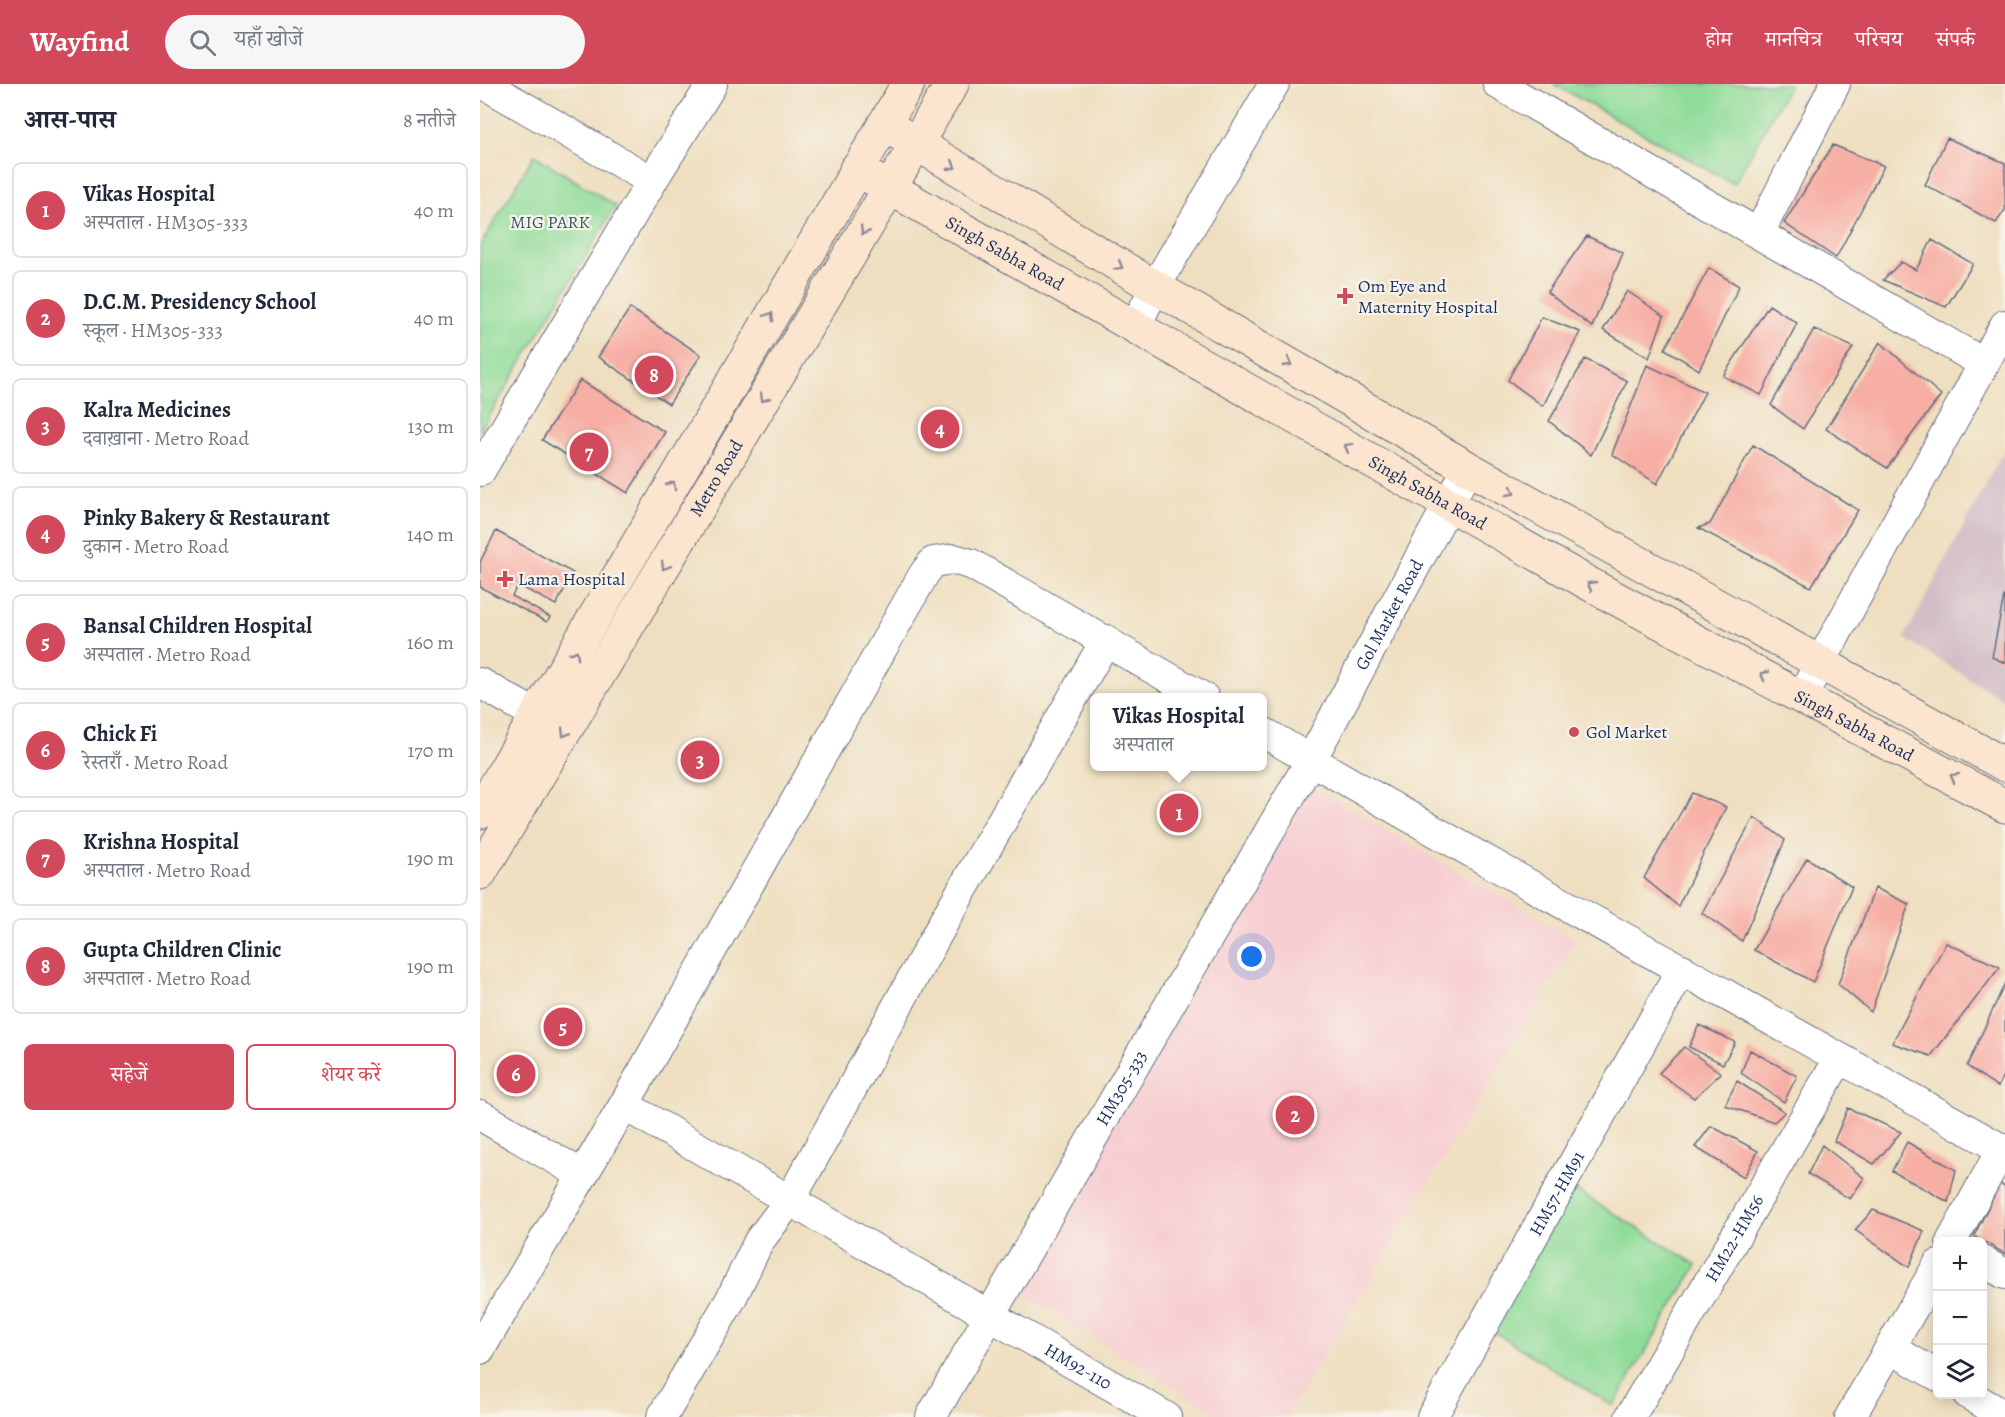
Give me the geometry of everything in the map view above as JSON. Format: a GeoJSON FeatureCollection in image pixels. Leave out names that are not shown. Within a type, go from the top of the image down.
{"type":"FeatureCollection","features":[{"type":"Feature","properties":{"kind":"street"},"geometry":{"type":"LineString","coordinates":[[484,84],[652,181]]}},
{"type":"Feature","properties":{"kind":"street"},"geometry":{"type":"LineString","coordinates":[[480,471],[712,84]]}},
{"type":"Feature","properties":{"kind":"street","name":"Metro Road"},"geometry":{"type":"LineString","coordinates":[[480,812],[908,84]]}},
{"type":"Feature","properties":{"kind":"street","name":"Metro Road"},"geometry":{"type":"LineString","coordinates":[[480,873],[952,84]]}},
{"type":"Feature","properties":{"kind":"street"},"geometry":{"type":"LineString","coordinates":[[1135,327],[1155,287],[1274,84]]}},
{"type":"Feature","properties":{"kind":"street"},"geometry":{"type":"LineString","coordinates":[[1498,84],[1983,363]]}},
{"type":"Feature","properties":{"kind":"street"},"geometry":{"type":"LineString","coordinates":[[1759,233],[1835,84]]}},
{"type":"Feature","properties":{"kind":"street","name":"Singh Sabha Road"},"geometry":{"type":"LineString","coordinates":[[884,124],[1155,287],[1468,468],[2005,765]]}},
{"type":"Feature","properties":{"kind":"street","name":"Singh Sabha Road"},"geometry":{"type":"LineString","coordinates":[[856,169],[1602,591],[2005,806]]}},
{"type":"Feature","properties":{"kind":"street"},"geometry":{"type":"LineString","coordinates":[[1802,696],[2005,325]]}},
{"type":"Feature","properties":{"kind":"street","name":"Gol Market Road"},"geometry":{"type":"LineString","coordinates":[[1311,760],[1468,468]]}},
{"type":"Feature","properties":{"kind":"street"},"geometry":{"type":"LineString","coordinates":[[480,1349],[581,1174],[624,1105],[924,574],[933,562],[953,559],[971,564],[1196,693]]}},
{"type":"Feature","properties":{"kind":"street"},"geometry":{"type":"LineString","coordinates":[[662,1417],[731,1299],[759,1241],[790,1200],[973,869],[1106,640]]}},
{"type":"Feature","properties":{"kind":"street"},"geometry":{"type":"LineString","coordinates":[[480,683],[538,716]]}},
{"type":"Feature","properties":{"kind":"street"},"geometry":{"type":"LineString","coordinates":[[1267,734],[1383,804],[2003,1150],[1954,1237]]}},
{"type":"Feature","properties":{"kind":"street","name":"HM305-333"},"geometry":{"type":"LineString","coordinates":[[931,1417],[1311,760]]}},
{"type":"Feature","properties":{"kind":"street","name":"HM57-HM91"},"geometry":{"type":"LineString","coordinates":[[1432,1417],[1682,969]]}},
{"type":"Feature","properties":{"kind":"street","name":"HM22-HM56"},"geometry":{"type":"LineString","coordinates":[[1630,1417],[1839,1059]]}},
{"type":"Feature","properties":{"kind":"street","name":"HM92-110"},"geometry":{"type":"LineString","coordinates":[[624,1105],[1166,1417]]}},
{"type":"Feature","properties":{"kind":"street"},"geometry":{"type":"LineString","coordinates":[[480,1115],[581,1174]]}},
{"type":"Feature","properties":{"kind":"street"},"geometry":{"type":"LineString","coordinates":[[1987,1263],[2005,1274]]}},
{"type":"Feature","properties":{"kind":"street"},"geometry":{"type":"LineString","coordinates":[[1850,1417],[1933,1274]]}},
{"type":"Feature","properties":{"kind":"street"},"geometry":{"type":"LineString","coordinates":[[1890,1348],[1933,1373]]}},
{"type":"Feature","properties":{"kind":"street"},"geometry":{"type":"LineString","coordinates":[[1975,1399],[2005,1416]]}},
{"type":"Feature","properties":{"kind":"shaded area"},"geometry":{"type":"Polygon","coordinates":[[[2005,448],[2005,701],[1904,638],[2005,448]]]}},
{"type":"Feature","properties":{"kind":"shaded area"},"geometry":{"type":"Polygon","coordinates":[[[1312,787],[1576,940],[1286,1417],[1223,1417],[1016,1289],[1312,787]]]}},
{"type":"Feature","properties":{"kind":"green space"},"geometry":{"type":"Polygon","coordinates":[[[1553,84],[1790,84],[1734,184],[1553,84]]]}},
{"type":"Feature","properties":{"kind":"green space","name":"MIG PARK"},"geometry":{"type":"Polygon","coordinates":[[[534,155],[616,206],[480,431],[480,246],[534,155]]]}},
{"type":"Feature","properties":{"kind":"green space"},"geometry":{"type":"Polygon","coordinates":[[[1574,1189],[1697,1265],[1613,1406],[1491,1330],[1574,1189]]]}},
{"type":"Feature","properties":{"kind":"building"},"geometry":{"type":"Polygon","coordinates":[[[1947,138],[2005,163],[2005,210],[1996,223],[1925,185],[1947,138]]]}},
{"type":"Feature","properties":{"kind":"building"},"geometry":{"type":"Polygon","coordinates":[[[1833,145],[1884,166],[1836,258],[1784,223],[1833,145]]]}},
{"type":"Feature","properties":{"kind":"building"},"geometry":{"type":"Polygon","coordinates":[[[1587,236],[1623,253],[1592,327],[1547,292],[1587,236]]]}},
{"type":"Feature","properties":{"kind":"building"},"geometry":{"type":"Polygon","coordinates":[[[1932,240],[1973,264],[1946,307],[1883,280],[1901,262],[1916,270],[1932,240]]]}},
{"type":"Feature","properties":{"kind":"building"},"geometry":{"type":"Polygon","coordinates":[[[1709,268],[1739,286],[1699,370],[1665,349],[1709,268]]]}},
{"type":"Feature","properties":{"kind":"building"},"geometry":{"type":"Polygon","coordinates":[[[1627,291],[1664,316],[1649,358],[1603,330],[1627,291]]]}},
{"type":"Feature","properties":{"kind":"building"},"geometry":{"type":"Polygon","coordinates":[[[1769,305],[1797,323],[1761,395],[1723,376],[1769,305]]]}},
{"type":"Feature","properties":{"kind":"building"},"geometry":{"type":"Polygon","coordinates":[[[630,308],[701,355],[669,404],[598,357],[630,308]]]}},
{"type":"Feature","properties":{"kind":"building"},"geometry":{"type":"Polygon","coordinates":[[[1542,317],[1580,332],[1543,406],[1508,380],[1542,317]]]}},
{"type":"Feature","properties":{"kind":"building"},"geometry":{"type":"Polygon","coordinates":[[[1814,329],[1853,347],[1803,429],[1771,405],[1814,329]]]}},
{"type":"Feature","properties":{"kind":"building"},"geometry":{"type":"Polygon","coordinates":[[[1880,342],[1941,395],[1887,468],[1826,429],[1880,342]]]}},
{"type":"Feature","properties":{"kind":"building"},"geometry":{"type":"Polygon","coordinates":[[[1585,359],[1627,381],[1591,455],[1549,421],[1585,359]]]}},
{"type":"Feature","properties":{"kind":"building"},"geometry":{"type":"Polygon","coordinates":[[[1647,365],[1705,392],[1657,484],[1612,454],[1647,365]]]}},
{"type":"Feature","properties":{"kind":"building"},"geometry":{"type":"Polygon","coordinates":[[[580,380],[665,432],[628,493],[542,440],[580,380]]]}},
{"type":"Feature","properties":{"kind":"building"},"geometry":{"type":"Polygon","coordinates":[[[1753,445],[1858,510],[1811,587],[1698,528],[1710,524],[1753,445]]]}},
{"type":"Feature","properties":{"kind":"building"},"geometry":{"type":"Polygon","coordinates":[[[496,531],[573,573],[556,605],[518,585],[512,596],[550,617],[547,622],[480,587],[480,562],[496,531]]]}},
{"type":"Feature","properties":{"kind":"building"},"geometry":{"type":"Polygon","coordinates":[[[2005,596],[2005,663],[1992,657],[2005,596]]]}},
{"type":"Feature","properties":{"kind":"building"},"geometry":{"type":"Polygon","coordinates":[[[1692,793],[1726,807],[1678,906],[1644,878],[1692,793]]]}},
{"type":"Feature","properties":{"kind":"building"},"geometry":{"type":"Polygon","coordinates":[[[1754,817],[1785,840],[1742,941],[1702,913],[1754,817]]]}},
{"type":"Feature","properties":{"kind":"building"},"geometry":{"type":"Polygon","coordinates":[[[1807,858],[1852,887],[1813,982],[1754,950],[1807,858]]]}},
{"type":"Feature","properties":{"kind":"building"},"geometry":{"type":"Polygon","coordinates":[[[1875,888],[1909,904],[1871,1012],[1838,984],[1875,888]]]}},
{"type":"Feature","properties":{"kind":"building"},"geometry":{"type":"Polygon","coordinates":[[[1946,943],[2000,967],[1931,1056],[1892,1043],[1946,943]]]}},
{"type":"Feature","properties":{"kind":"building"},"geometry":{"type":"Polygon","coordinates":[[[2005,983],[2005,1070],[1998,1087],[1967,1066],[2005,983]]]}},
{"type":"Feature","properties":{"kind":"building"},"geometry":{"type":"Polygon","coordinates":[[[1699,1025],[1735,1042],[1723,1064],[1689,1047],[1699,1025]]]}},
{"type":"Feature","properties":{"kind":"building"},"geometry":{"type":"Polygon","coordinates":[[[1684,1047],[1721,1073],[1694,1098],[1659,1073],[1684,1047]]]}},
{"type":"Feature","properties":{"kind":"building"},"geometry":{"type":"Polygon","coordinates":[[[1750,1050],[1797,1076],[1784,1102],[1741,1073],[1750,1050]]]}},
{"type":"Feature","properties":{"kind":"building"},"geometry":{"type":"Polygon","coordinates":[[[1737,1081],[1785,1112],[1774,1122],[1725,1105],[1737,1081]]]}},
{"type":"Feature","properties":{"kind":"building"},"geometry":{"type":"Polygon","coordinates":[[[1848,1108],[1901,1132],[1874,1164],[1834,1141],[1848,1108]]]}},
{"type":"Feature","properties":{"kind":"building"},"geometry":{"type":"Polygon","coordinates":[[[1711,1126],[1758,1151],[1744,1177],[1695,1147],[1711,1126]]]}},
{"type":"Feature","properties":{"kind":"building"},"geometry":{"type":"Polygon","coordinates":[[[1907,1142],[1956,1170],[1948,1202],[1892,1171],[1907,1142]]]}},
{"type":"Feature","properties":{"kind":"building"},"geometry":{"type":"Polygon","coordinates":[[[1822,1145],[1864,1178],[1850,1199],[1808,1174],[1822,1145]]]}},
{"type":"Feature","properties":{"kind":"building"},"geometry":{"type":"Polygon","coordinates":[[[2000,1184],[2005,1186],[2005,1254],[1987,1244],[1987,1237],[1974,1236],[2000,1184]]]}},
{"type":"Feature","properties":{"kind":"building"},"geometry":{"type":"Polygon","coordinates":[[[1873,1210],[1924,1231],[1909,1267],[1855,1230],[1873,1210]]]}},
{"type":"Feature","properties":{"kind":"place","name":"Om Eye and Maternity Hospital"},"geometry":{"type":"Point","coordinates":[1345,296]}},
{"type":"Feature","properties":{"kind":"place","name":"Gupta Children Clinic"},"geometry":{"type":"Point","coordinates":[654,375]}},
{"type":"Feature","properties":{"kind":"place","name":"Pinky Bakery & Restaurant"},"geometry":{"type":"Point","coordinates":[940,429]}},
{"type":"Feature","properties":{"kind":"place","name":"Krishna Hospital"},"geometry":{"type":"Point","coordinates":[589,452]}},
{"type":"Feature","properties":{"kind":"place","name":"Lama Hospital"},"geometry":{"type":"Point","coordinates":[505,579]}},
{"type":"Feature","properties":{"kind":"place","name":"Gol Market"},"geometry":{"type":"Point","coordinates":[1574,732]}},
{"type":"Feature","properties":{"kind":"place","name":"Kalra Medicines"},"geometry":{"type":"Point","coordinates":[700,760]}},
{"type":"Feature","properties":{"kind":"place","name":"Vikas Hospital"},"geometry":{"type":"Point","coordinates":[1179,813]}},
{"type":"Feature","properties":{"kind":"place","name":"Bansal Children Hospital"},"geometry":{"type":"Point","coordinates":[563,1027]}},
{"type":"Feature","properties":{"kind":"place","name":"Chick Fi"},"geometry":{"type":"Point","coordinates":[516,1074]}},
{"type":"Feature","properties":{"kind":"place","name":"D.C.M. Presidency School"},"geometry":{"type":"Point","coordinates":[1295,1115]}}]}
